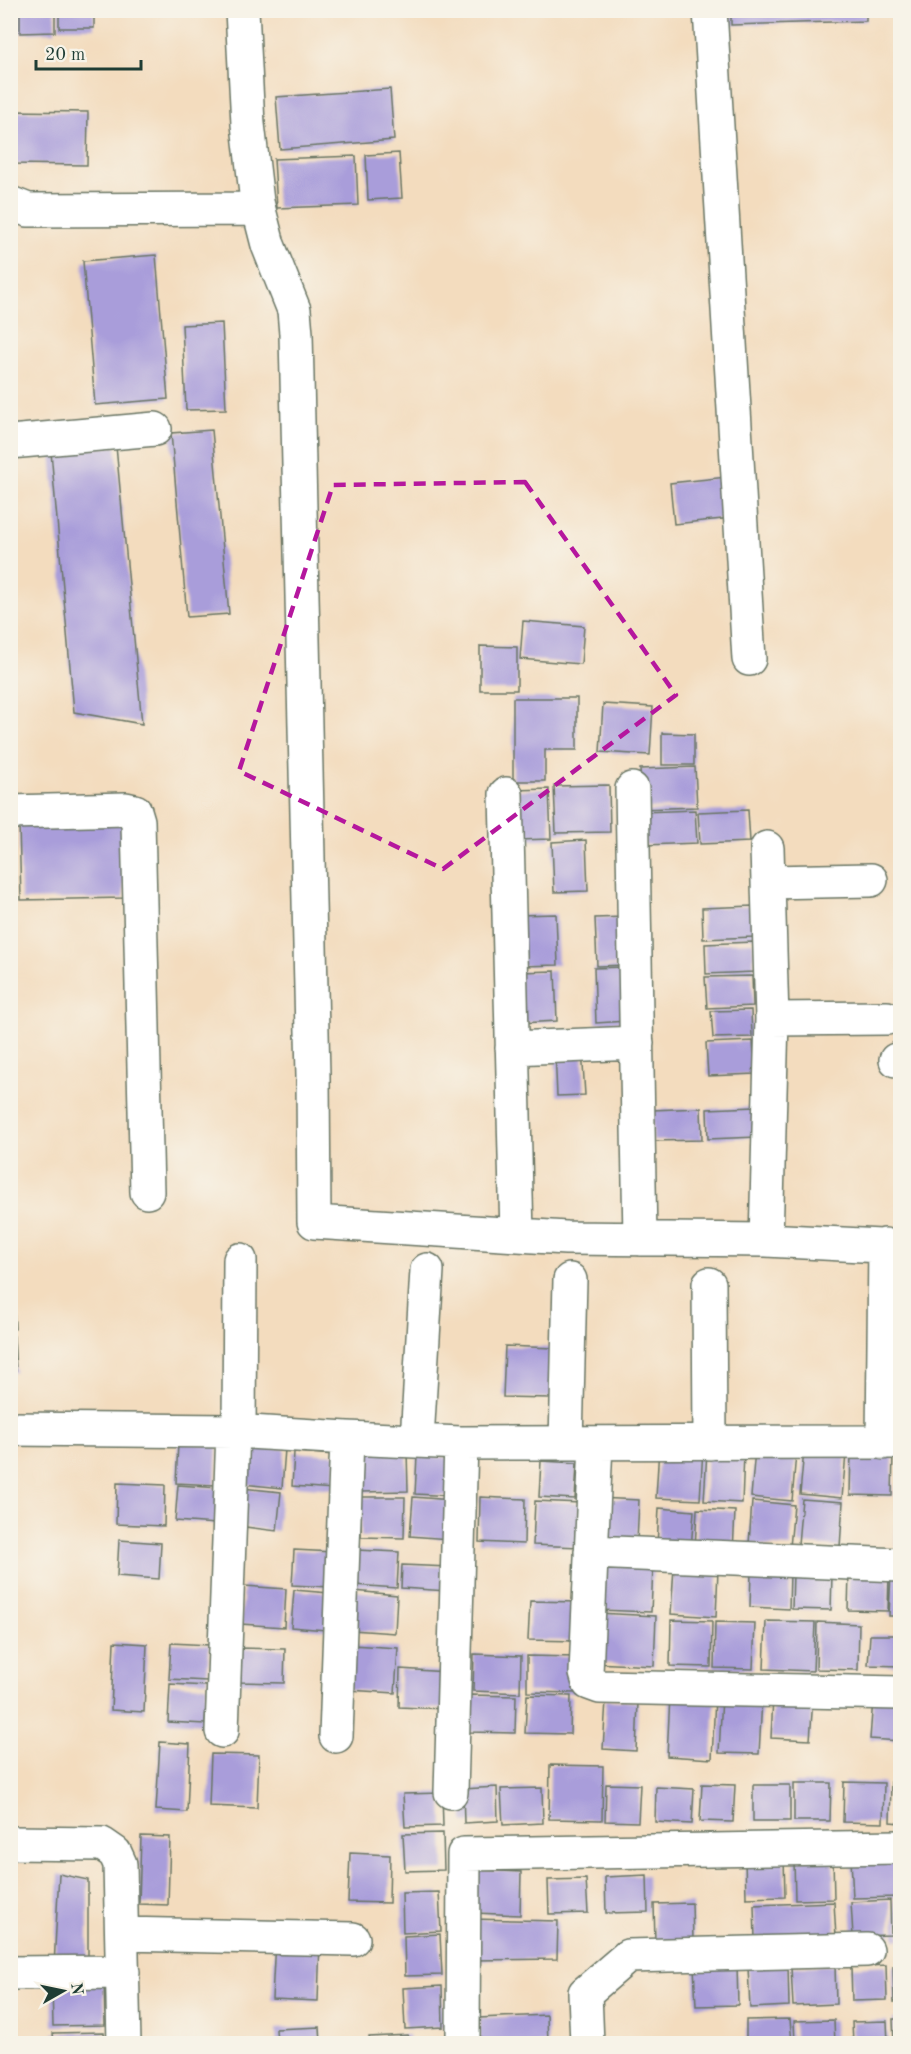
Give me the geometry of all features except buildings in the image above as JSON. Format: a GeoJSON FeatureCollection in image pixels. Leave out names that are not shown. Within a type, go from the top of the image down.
{"type":"FeatureCollection","features":[{"type":"Feature","properties":{"kind":"street"},"geometry":{"type":"LineString","coordinates":[[10,1429],[236,1431],[461,1443],[892,1443],[893,1246],[766,1240],[566,1238],[314,1222],[313,1052],[296,334],[294,310],[268,245],[258,209],[248,124],[242,10]]}},
{"type":"Feature","properties":{"kind":"street"},"geometry":{"type":"LineString","coordinates":[[710,10],[749,658]]}},
{"type":"Feature","properties":{"kind":"street"},"geometry":{"type":"LineString","coordinates":[[10,203],[28,210],[258,209]]}},
{"type":"Feature","properties":{"kind":"street"},"geometry":{"type":"LineString","coordinates":[[10,442],[155,429]]}},
{"type":"Feature","properties":{"kind":"street"},"geometry":{"type":"LineString","coordinates":[[632,789],[640,1239]]}},
{"type":"Feature","properties":{"kind":"street"},"geometry":{"type":"LineString","coordinates":[[506,794],[516,1235]]}},
{"type":"Feature","properties":{"kind":"street"},"geometry":{"type":"LineString","coordinates":[[10,812],[126,809],[135,811],[138,821],[147,1192]]}},
{"type":"Feature","properties":{"kind":"street"},"geometry":{"type":"LineString","coordinates":[[766,1240],[772,1019],[767,848]]}},
{"type":"Feature","properties":{"kind":"street"},"geometry":{"type":"LineString","coordinates":[[768,882],[871,880]]}},
{"type":"Feature","properties":{"kind":"street"},"geometry":{"type":"LineString","coordinates":[[772,1019],[887,1018]]}},
{"type":"Feature","properties":{"kind":"street"},"geometry":{"type":"LineString","coordinates":[[512,1048],[637,1043]]}},
{"type":"Feature","properties":{"kind":"street"},"geometry":{"type":"LineString","coordinates":[[222,1731],[236,1431],[240,1260]]}},
{"type":"Feature","properties":{"kind":"street"},"geometry":{"type":"LineString","coordinates":[[417,1440],[427,1270]]}},
{"type":"Feature","properties":{"kind":"street"},"geometry":{"type":"LineString","coordinates":[[570,1280],[591,1552],[586,1673],[589,1683],[600,1686],[900,1693]]}},
{"type":"Feature","properties":{"kind":"street"},"geometry":{"type":"LineString","coordinates":[[709,1284],[710,1443]]}},
{"type":"Feature","properties":{"kind":"street"},"geometry":{"type":"LineString","coordinates":[[336,1736],[347,1438]]}},
{"type":"Feature","properties":{"kind":"street"},"geometry":{"type":"LineString","coordinates":[[451,1792],[461,1443]]}},
{"type":"Feature","properties":{"kind":"street"},"geometry":{"type":"LineString","coordinates":[[591,1552],[900,1565]]}},
{"type":"Feature","properties":{"kind":"street"},"geometry":{"type":"LineString","coordinates":[[10,1843],[102,1844],[115,1853],[120,1864],[124,2043]]}},
{"type":"Feature","properties":{"kind":"street"},"geometry":{"type":"LineString","coordinates":[[463,2043],[464,1854],[900,1847]]}},
{"type":"Feature","properties":{"kind":"street"},"geometry":{"type":"LineString","coordinates":[[122,1934],[353,1939]]}},
{"type":"Feature","properties":{"kind":"street"},"geometry":{"type":"LineString","coordinates":[[587,2043],[585,1993],[628,1956],[867,1950]]}},
{"type":"Feature","properties":{"kind":"street"},"geometry":{"type":"LineString","coordinates":[[10,1972],[123,1972]]}},
{"type":"Feature","properties":{"kind":"highlighted area"},"geometry":{"type":"Polygon","coordinates":[[[525,482],[676,695],[443,869],[239,771],[333,485],[525,482]]]}}]}
